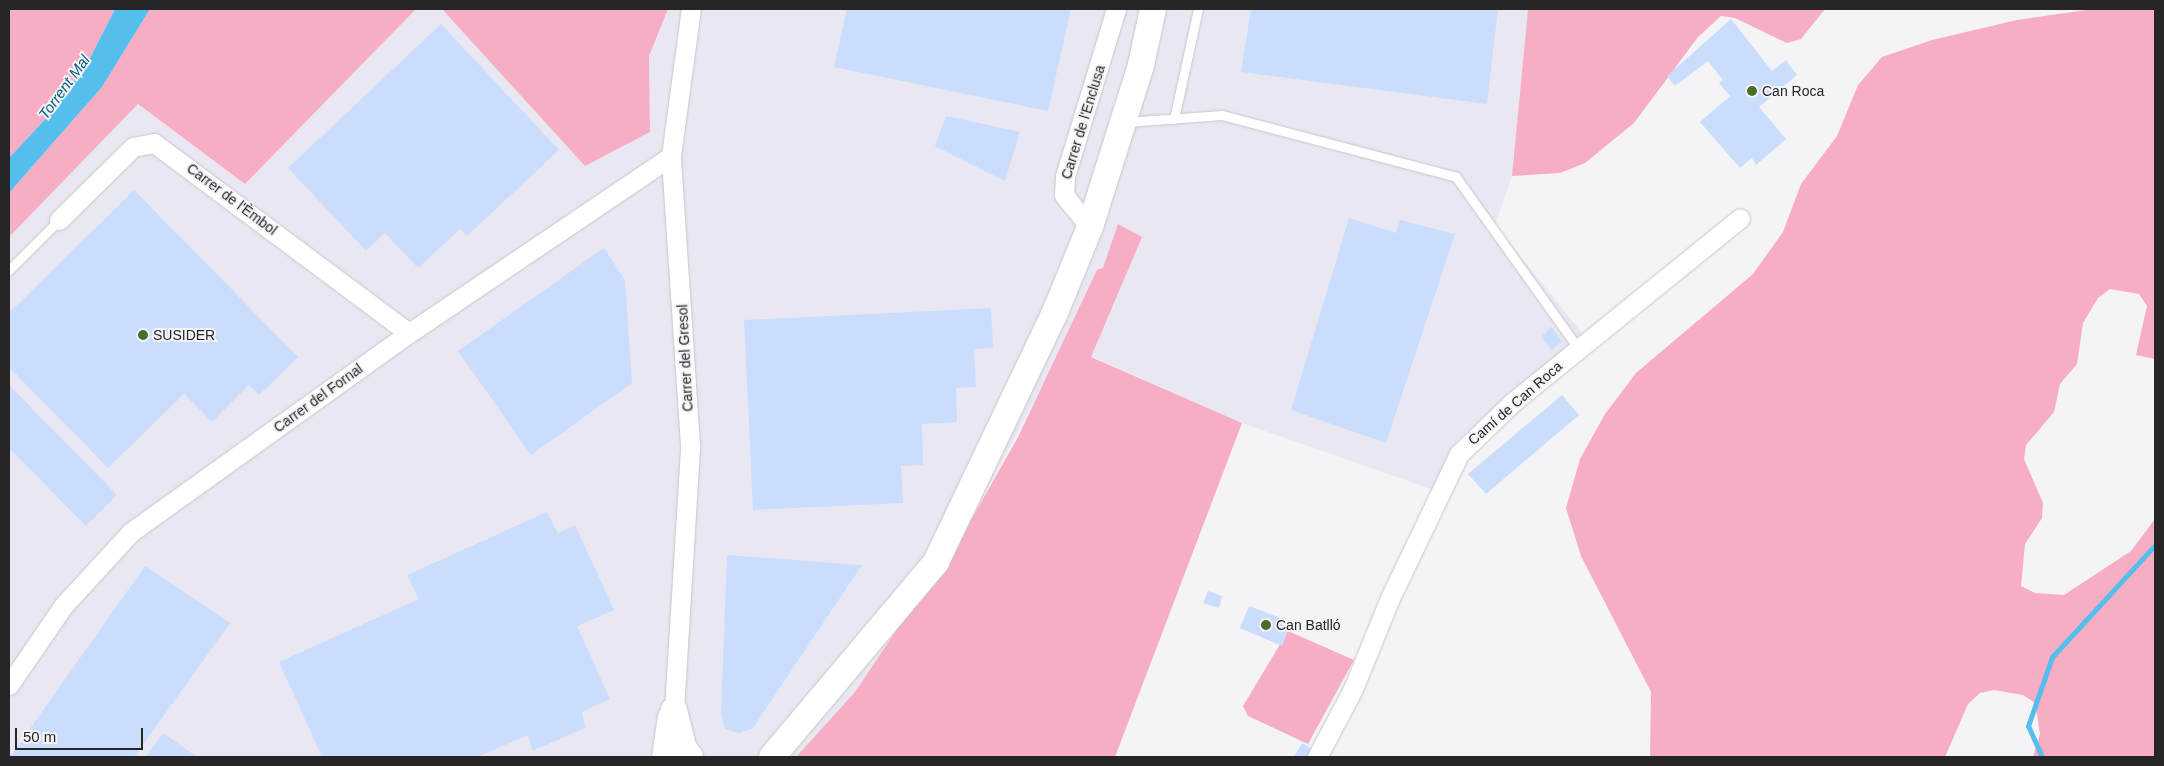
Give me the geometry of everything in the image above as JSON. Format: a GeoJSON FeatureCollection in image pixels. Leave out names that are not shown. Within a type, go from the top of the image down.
{"type":"FeatureCollection","features":[{"type":"Feature","properties":{"kind":"street","name":"Carrer del Gresol"},"geometry":{"type":"LineString","coordinates":[[674,710],[690,445],[671,156],[691,9]]}},
{"type":"Feature","properties":{"kind":"street","name":"Carrer de l'Enclusa"},"geometry":{"type":"LineString","coordinates":[[1090,227],[1064,195],[1065,176],[1116,9]]}},
{"type":"Feature","properties":{"kind":"street"},"geometry":{"type":"LineString","coordinates":[[759,757],[777,751],[936,562],[1054,315],[1090,227],[1123,122],[1153,9]]}},
{"type":"Feature","properties":{"kind":"street","name":"Carrer de l'Èmbol"},"geometry":{"type":"LineString","coordinates":[[59,220],[133,148],[154,143],[409,333]]}},
{"type":"Feature","properties":{"kind":"street","name":"Carrer del Fornal"},"geometry":{"type":"LineString","coordinates":[[9,685],[63,606],[131,532],[409,333],[671,156]]}},
{"type":"Feature","properties":{"kind":"street","name":"Camí de Can Roca"},"geometry":{"type":"LineString","coordinates":[[1317,757],[1353,689],[1390,598],[1459,454],[1578,348],[1740,218]]}},
{"type":"Feature","properties":{"kind":"street"},"geometry":{"type":"LineString","coordinates":[[665,757],[674,710]]}},
{"type":"Feature","properties":{"kind":"street"},"geometry":{"type":"LineString","coordinates":[[674,710],[683,747],[690,757]]}},
{"type":"Feature","properties":{"kind":"lane"},"geometry":{"type":"LineString","coordinates":[[1174,119],[1198,9]]}},
{"type":"Feature","properties":{"kind":"lane"},"geometry":{"type":"LineString","coordinates":[[1123,122],[1222,115],[1456,177],[1578,348]]}},
{"type":"Feature","properties":{"kind":"lane"},"geometry":{"type":"LineString","coordinates":[[9,270],[59,220]]}},
{"type":"Feature","properties":{"kind":"shaded area"},"geometry":{"type":"Polygon","coordinates":[[[9,9],[115,9],[88,62],[50,114],[9,158],[9,9]]]}},
{"type":"Feature","properties":{"kind":"shaded area"},"geometry":{"type":"Polygon","coordinates":[[[150,9],[416,9],[245,184],[138,104],[9,237],[9,193],[102,87],[150,9]]]}},
{"type":"Feature","properties":{"kind":"shaded area"},"geometry":{"type":"Polygon","coordinates":[[[416,9],[442,9],[585,166],[650,132],[649,56],[668,9],[1528,9],[1512,176],[1495,225],[1582,333],[1458,440],[1434,490],[1242,423],[1064,344],[974,515],[855,692],[796,757],[9,757],[9,237],[138,104],[245,184],[416,9]]]}},
{"type":"Feature","properties":{"kind":"shaded area"},"geometry":{"type":"Polygon","coordinates":[[[442,9],[668,9],[649,56],[650,132],[585,166],[442,9]]]}},
{"type":"Feature","properties":{"kind":"shaded area"},"geometry":{"type":"Polygon","coordinates":[[[1528,9],[1825,9],[1801,39],[1787,43],[1735,18],[1721,16],[1698,37],[1634,123],[1585,163],[1560,173],[1512,176],[1528,9]]]}},
{"type":"Feature","properties":{"kind":"shaded area"},"geometry":{"type":"Polygon","coordinates":[[[2093,9],[2155,9],[2155,359],[2136,355],[2147,306],[2139,294],[2110,289],[2098,298],[2083,323],[2077,364],[2060,384],[2054,412],[2026,445],[2024,459],[2043,503],[2042,518],[2025,544],[2021,586],[2035,593],[2064,595],[2131,551],[2155,519],[2155,757],[2033,757],[2040,734],[2035,703],[2023,695],[1994,690],[1980,693],[1968,704],[1945,757],[1650,757],[1651,692],[1581,556],[1566,508],[1580,459],[1605,414],[1636,373],[1753,274],[1783,232],[1801,184],[1837,136],[1858,85],[1882,57],[1932,40],[2017,20],[2093,9]]]}},
{"type":"Feature","properties":{"kind":"shaded area"},"geometry":{"type":"Polygon","coordinates":[[[1118,224],[1142,237],[1091,357],[1242,423],[1115,757],[796,757],[855,692],[974,515],[1018,437],[1097,270],[1103,268],[1118,224]]]}},
{"type":"Feature","properties":{"kind":"shaded area"},"geometry":{"type":"Polygon","coordinates":[[[1288,631],[1354,660],[1308,744],[1248,716],[1243,706],[1288,631]]]}},
{"type":"Feature","properties":{"kind":"water"},"geometry":{"type":"Polygon","coordinates":[[[115,9],[150,9],[102,87],[9,193],[9,158],[50,114],[88,62],[115,9]]]}},
{"type":"Feature","properties":{"kind":"building"},"geometry":{"type":"Polygon","coordinates":[[[847,9],[1071,9],[1048,111],[834,67],[847,9]]]}},
{"type":"Feature","properties":{"kind":"building"},"geometry":{"type":"Polygon","coordinates":[[[1251,9],[1498,9],[1487,104],[1241,72],[1251,9]]]}},
{"type":"Feature","properties":{"kind":"building","name":"Can Roca"},"geometry":{"type":"Polygon","coordinates":[[[1731,19],[1772,71],[1786,60],[1797,75],[1759,107],[1786,139],[1756,165],[1752,158],[1740,168],[1700,122],[1730,96],[1719,83],[1723,80],[1708,61],[1675,86],[1667,76],[1731,19]]]}},
{"type":"Feature","properties":{"kind":"building"},"geometry":{"type":"Polygon","coordinates":[[[441,24],[559,150],[467,236],[460,229],[418,268],[385,233],[366,251],[288,168],[441,24]]]}},
{"type":"Feature","properties":{"kind":"building"},"geometry":{"type":"Polygon","coordinates":[[[946,116],[1020,132],[1005,181],[935,146],[946,116]]]}},
{"type":"Feature","properties":{"kind":"building","name":"SUSIDER"},"geometry":{"type":"Polygon","coordinates":[[[134,190],[298,357],[259,395],[249,385],[212,422],[184,394],[108,468],[9,367],[9,313],[134,190]]]}},
{"type":"Feature","properties":{"kind":"building"},"geometry":{"type":"Polygon","coordinates":[[[1349,218],[1396,233],[1400,220],[1455,234],[1386,443],[1291,410],[1349,218]]]}},
{"type":"Feature","properties":{"kind":"building"},"geometry":{"type":"Polygon","coordinates":[[[604,248],[625,280],[632,383],[531,455],[458,351],[604,248]]]}},
{"type":"Feature","properties":{"kind":"building"},"geometry":{"type":"Polygon","coordinates":[[[991,308],[993,348],[974,349],[976,387],[956,388],[957,422],[922,424],[923,465],[901,466],[903,503],[753,510],[744,320],[991,308]]]}},
{"type":"Feature","properties":{"kind":"building"},"geometry":{"type":"Polygon","coordinates":[[[1551,327],[1562,341],[1552,350],[1541,337],[1551,327]]]}},
{"type":"Feature","properties":{"kind":"building"},"geometry":{"type":"Polygon","coordinates":[[[9,385],[117,495],[86,526],[9,448],[9,385]]]}},
{"type":"Feature","properties":{"kind":"building"},"geometry":{"type":"Polygon","coordinates":[[[1562,395],[1579,415],[1486,494],[1468,474],[1562,395]]]}},
{"type":"Feature","properties":{"kind":"building"},"geometry":{"type":"Polygon","coordinates":[[[547,512],[558,533],[575,525],[614,610],[577,626],[610,699],[582,712],[585,728],[532,751],[528,735],[477,757],[322,757],[279,662],[419,599],[407,575],[547,512]]]}},
{"type":"Feature","properties":{"kind":"building"},"geometry":{"type":"Polygon","coordinates":[[[727,555],[862,565],[753,728],[739,733],[725,729],[721,714],[727,555]]]}},
{"type":"Feature","properties":{"kind":"building"},"geometry":{"type":"Polygon","coordinates":[[[145,566],[230,623],[134,757],[10,757],[145,566]]]}},
{"type":"Feature","properties":{"kind":"building"},"geometry":{"type":"Polygon","coordinates":[[[1208,591],[1222,596],[1219,608],[1203,603],[1208,591]]]}},
{"type":"Feature","properties":{"kind":"building","name":"Can Batlló"},"geometry":{"type":"Polygon","coordinates":[[[1249,606],[1291,622],[1282,646],[1240,628],[1249,606]]]}},
{"type":"Feature","properties":{"kind":"building"},"geometry":{"type":"Polygon","coordinates":[[[163,733],[197,757],[146,757],[163,733]]]}},
{"type":"Feature","properties":{"kind":"building"},"geometry":{"type":"Polygon","coordinates":[[[1302,743],[1312,749],[1307,757],[1294,757],[1302,743]]]}},
{"type":"Feature","properties":{"kind":"waterway"},"geometry":{"type":"LineString","coordinates":[[2042,757],[2028,726],[2052,657],[2155,545]]}},
{"type":"Feature","properties":{"kind":"place","name":"Can Roca"},"geometry":{"type":"Point","coordinates":[1752,91]}},
{"type":"Feature","properties":{"kind":"place","name":"SUSIDER"},"geometry":{"type":"Point","coordinates":[143,335]}},
{"type":"Feature","properties":{"kind":"place","name":"Can Batlló"},"geometry":{"type":"Point","coordinates":[1266,625]}},
{"type":"Feature","properties":{"kind":"water label","name":"Torrent Mal"},"geometry":{"type":"Point","coordinates":[64,87]}}]}
